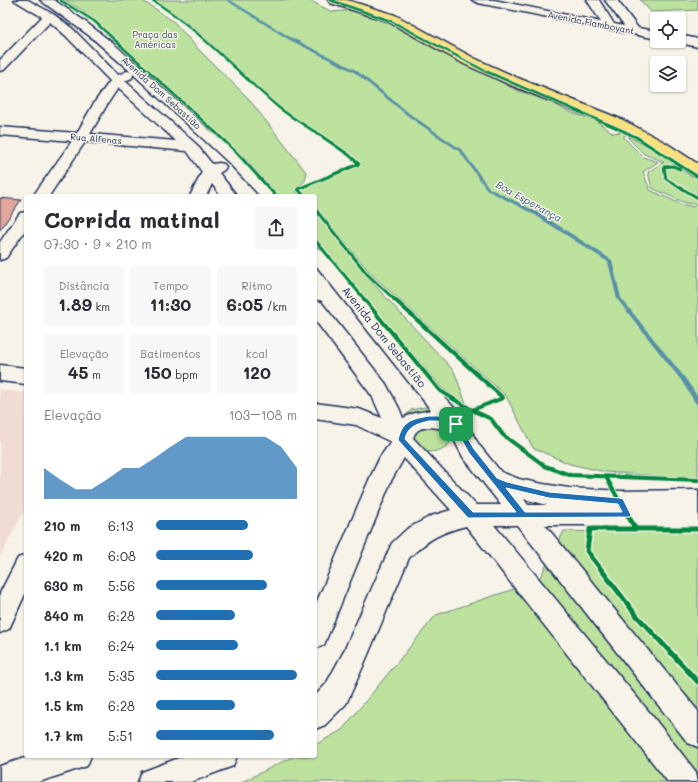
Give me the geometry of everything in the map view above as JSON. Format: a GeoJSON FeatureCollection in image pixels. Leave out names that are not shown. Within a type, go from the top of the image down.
{"type":"FeatureCollection","features":[{"type":"Feature","properties":{"kind":"main road"},"geometry":{"type":"LineString","coordinates":[[334,0],[391,18],[469,61],[513,81],[618,123],[660,146],[698,171]]}},
{"type":"Feature","properties":{"kind":"main road"},"geometry":{"type":"LineString","coordinates":[[359,0],[404,16],[453,45],[657,134],[698,158]]}},
{"type":"Feature","properties":{"kind":"street","name":"Avenida Dom Sebastião"},"geometry":{"type":"LineString","coordinates":[[20,0],[49,16],[69,32],[117,81],[191,147],[227,194]]}},
{"type":"Feature","properties":{"kind":"street","name":"Avenida Dom Sebastião"},"geometry":{"type":"LineString","coordinates":[[46,0],[65,12],[101,39],[234,160],[266,194]]}},
{"type":"Feature","properties":{"kind":"street","name":"Avenida Flamboyant"},"geometry":{"type":"LineString","coordinates":[[478,0],[650,34]]}},
{"type":"Feature","properties":{"kind":"street"},"geometry":{"type":"LineString","coordinates":[[593,0],[610,27]]}},
{"type":"Feature","properties":{"kind":"street"},"geometry":{"type":"LineString","coordinates":[[611,0],[634,31]]}},
{"type":"Feature","properties":{"kind":"street"},"geometry":{"type":"LineString","coordinates":[[0,67],[49,16]]}},
{"type":"Feature","properties":{"kind":"street"},"geometry":{"type":"LineString","coordinates":[[686,40],[698,43]]}},
{"type":"Feature","properties":{"kind":"street"},"geometry":{"type":"LineString","coordinates":[[42,194],[82,138],[117,81],[126,82],[140,74]]}},
{"type":"Feature","properties":{"kind":"street","name":"Rua Alfenas"},"geometry":{"type":"LineString","coordinates":[[0,131],[191,147]]}},
{"type":"Feature","properties":{"kind":"street"},"geometry":{"type":"LineString","coordinates":[[199,194],[210,171],[234,160]]}},
{"type":"Feature","properties":{"kind":"street"},"geometry":{"type":"LineString","coordinates":[[0,254],[24,220]]}},
{"type":"Feature","properties":{"kind":"street","name":"Avenida Dom Sebastião"},"geometry":{"type":"LineString","coordinates":[[317,255],[437,403],[456,424],[471,451],[496,480]]}},
{"type":"Feature","properties":{"kind":"street"},"geometry":{"type":"LineString","coordinates":[[317,310],[380,390],[399,433],[465,509],[640,722],[686,782]]}},
{"type":"Feature","properties":{"kind":"street"},"geometry":{"type":"LineString","coordinates":[[0,373],[24,376]]}},
{"type":"Feature","properties":{"kind":"street"},"geometry":{"type":"LineString","coordinates":[[317,411],[359,418],[399,433]]}},
{"type":"Feature","properties":{"kind":"street"},"geometry":{"type":"LineString","coordinates":[[317,631],[388,464],[399,433],[408,426],[429,418],[456,424]]}},
{"type":"Feature","properties":{"kind":"street"},"geometry":{"type":"LineString","coordinates":[[496,480],[506,485],[549,495],[589,499],[620,501],[698,500]]}},
{"type":"Feature","properties":{"kind":"street"},"geometry":{"type":"LineString","coordinates":[[496,480],[698,733]]}},
{"type":"Feature","properties":{"kind":"street"},"geometry":{"type":"LineString","coordinates":[[317,714],[336,694],[352,662],[400,551],[415,537],[438,523],[465,509],[523,515],[698,515]]}},
{"type":"Feature","properties":{"kind":"street"},"geometry":{"type":"LineString","coordinates":[[0,620],[24,570]]}},
{"type":"Feature","properties":{"kind":"street"},"geometry":{"type":"LineString","coordinates":[[0,780],[71,758]]}},
{"type":"Feature","properties":{"kind":"street"},"geometry":{"type":"LineString","coordinates":[[152,782],[218,758]]}},
{"type":"Feature","properties":{"kind":"shaded area"},"geometry":{"type":"Polygon","coordinates":[[[0,390],[24,393],[24,511],[0,557],[0,390]]]}},
{"type":"Feature","properties":{"kind":"green space","name":"Praça das Américas"},"geometry":{"type":"Polygon","coordinates":[[[64,0],[141,0],[174,22],[200,51],[247,97],[306,172],[305,180],[296,189],[298,194],[277,194],[243,156],[94,20],[80,9],[64,0]]]}},
{"type":"Feature","properties":{"kind":"green space"},"geometry":{"type":"Polygon","coordinates":[[[154,0],[309,0],[332,12],[352,10],[379,17],[514,89],[553,103],[569,112],[595,120],[613,133],[622,132],[625,134],[624,138],[643,157],[658,162],[643,172],[650,190],[681,204],[698,208],[698,479],[606,472],[570,464],[533,448],[506,396],[371,274],[317,208],[317,194],[305,194],[300,189],[361,164],[342,148],[299,122],[279,107],[204,36],[154,0]]]}},
{"type":"Feature","properties":{"kind":"green space"},"geometry":{"type":"Polygon","coordinates":[[[640,0],[698,0],[698,10],[651,12],[640,0]]]}},
{"type":"Feature","properties":{"kind":"green space"},"geometry":{"type":"Polygon","coordinates":[[[634,136],[698,174],[698,205],[683,202],[652,188],[648,172],[664,162],[644,154],[628,138],[634,136]]]}},
{"type":"Feature","properties":{"kind":"green space"},"geometry":{"type":"Polygon","coordinates":[[[317,214],[333,231],[368,278],[454,371],[466,403],[462,403],[442,388],[317,241],[317,214]]]}},
{"type":"Feature","properties":{"kind":"green space"},"geometry":{"type":"Polygon","coordinates":[[[425,407],[440,410],[454,438],[446,447],[431,452],[414,449],[401,420],[411,410],[425,407]]]}},
{"type":"Feature","properties":{"kind":"green space"},"geometry":{"type":"Polygon","coordinates":[[[641,529],[698,532],[698,782],[242,782],[290,758],[317,758],[317,744],[342,730],[436,615],[538,581],[564,531],[601,532],[641,529]]]}},
{"type":"Feature","properties":{"kind":"building"},"geometry":{"type":"Polygon","coordinates":[[[0,198],[21,200],[0,230],[0,198]]]}},
{"type":"Feature","properties":{"kind":"waterway","name":"Boa Esperança"},"geometry":{"type":"LineString","coordinates":[[228,0],[289,38],[355,71],[409,115],[461,151],[488,189],[537,214],[610,261],[619,298],[683,379],[698,402]]}},
{"type":"Feature","properties":{"kind":"cycle path"},"geometry":{"type":"LineString","coordinates":[[60,0],[94,21],[154,75],[237,153],[274,194]]}},
{"type":"Feature","properties":{"kind":"cycle path"},"geometry":{"type":"LineString","coordinates":[[152,0],[162,6],[204,40],[279,108],[349,155],[359,164],[298,189],[302,194]]}},
{"type":"Feature","properties":{"kind":"cycle path"},"geometry":{"type":"LineString","coordinates":[[330,0],[391,21],[485,71],[636,137],[698,177]]}},
{"type":"Feature","properties":{"kind":"cycle path"},"geometry":{"type":"LineString","coordinates":[[680,169],[673,166],[664,167],[666,179],[698,198]]}},
{"type":"Feature","properties":{"kind":"cycle path"},"geometry":{"type":"LineString","coordinates":[[317,211],[368,275],[503,398],[472,410]]}},
{"type":"Feature","properties":{"kind":"cycle path"},"geometry":{"type":"LineString","coordinates":[[317,242],[440,391],[472,410],[491,419],[503,435],[545,466],[570,475],[698,480]]}},
{"type":"Feature","properties":{"kind":"cycle path"},"geometry":{"type":"LineString","coordinates":[[606,477],[635,528]]}},
{"type":"Feature","properties":{"kind":"cycle path"},"geometry":{"type":"LineString","coordinates":[[698,529],[590,529],[587,551],[636,615],[698,682]]}},
{"type":"Feature","properties":{"kind":"route"},"geometry":{"type":"LineString","coordinates":[[456,424],[429,418],[408,426],[404,430],[402,440],[471,515],[523,515],[496,480],[506,485],[549,495],[620,501],[628,515],[523,515],[471,451],[456,424]]}}]}
